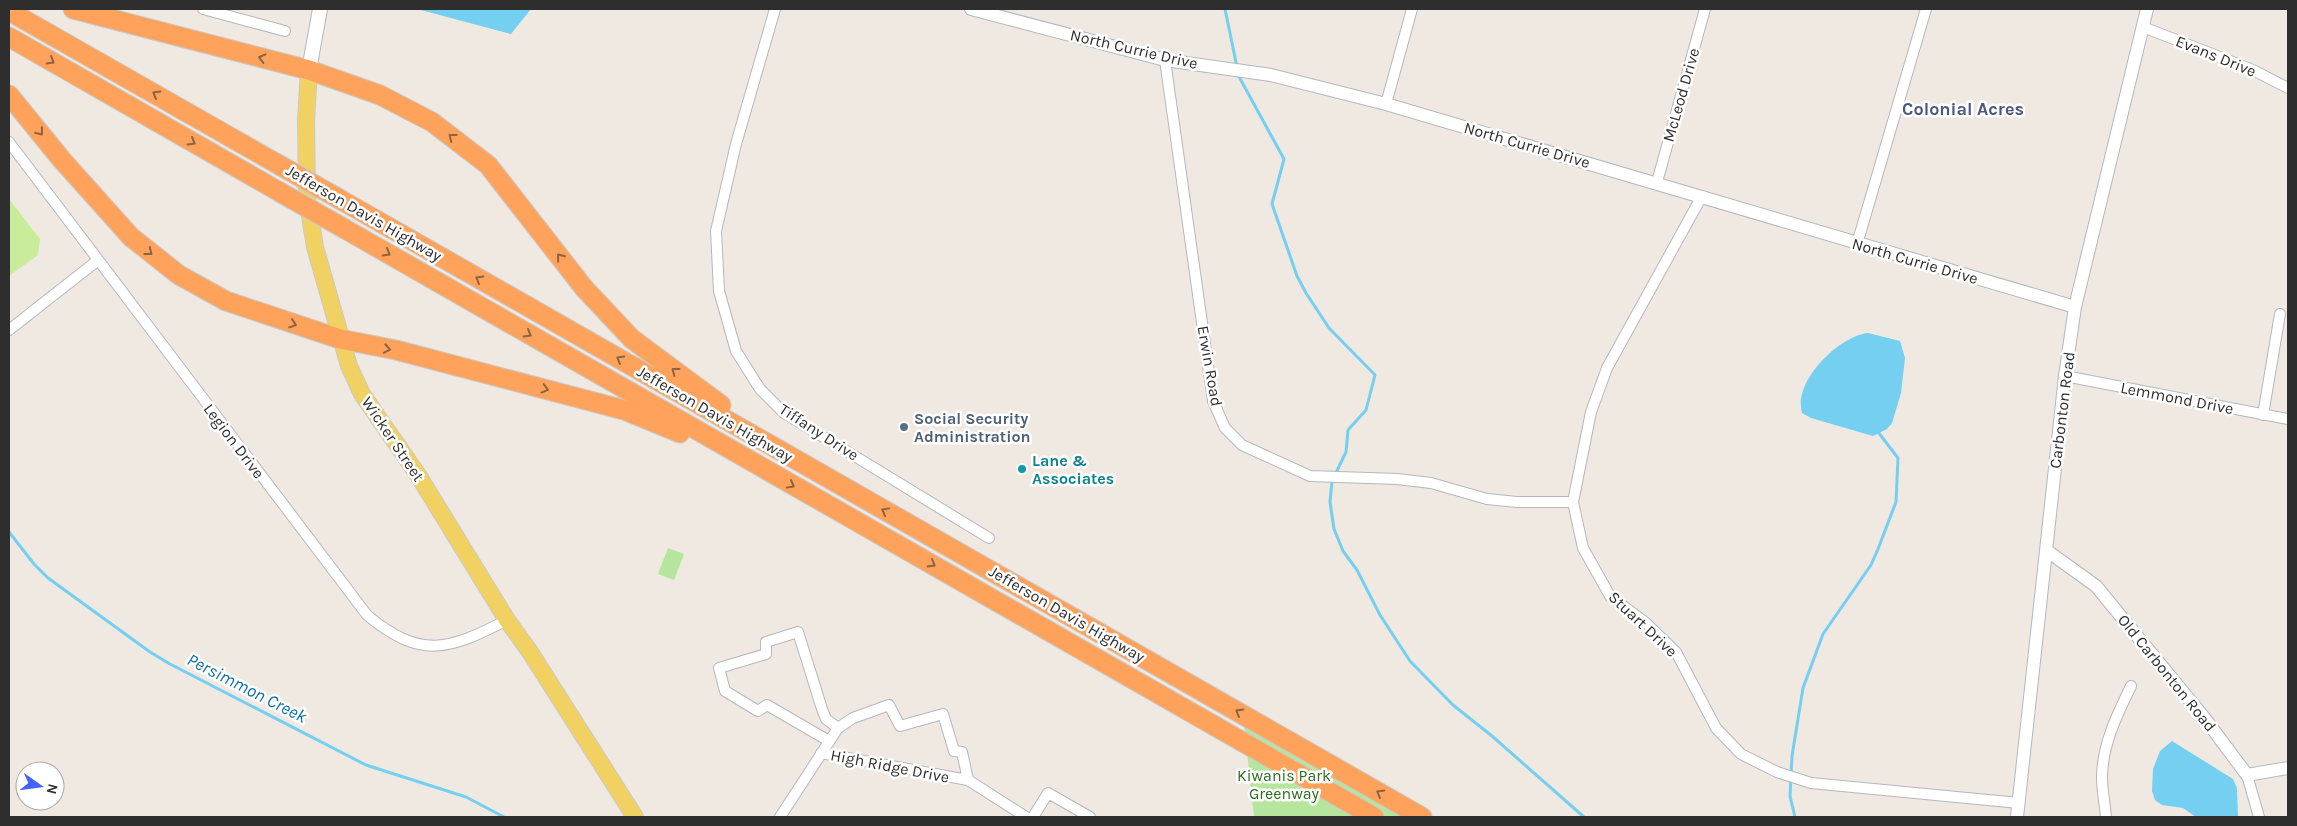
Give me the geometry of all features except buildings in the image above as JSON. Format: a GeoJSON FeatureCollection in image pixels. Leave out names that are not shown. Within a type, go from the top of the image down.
{"type":"FeatureCollection","features":[{"type":"Feature","properties":{"kind":"highway"},"geometry":{"type":"LineString","coordinates":[[73,9],[309,70],[380,95],[432,122],[488,165],[584,288],[632,339],[798,462]]}},
{"type":"Feature","properties":{"kind":"highway","name":"Jefferson Davis Highway"},"geometry":{"type":"LineString","coordinates":[[9,10],[1422,817]]}},
{"type":"Feature","properties":{"kind":"highway","name":"Jefferson Davis Highway"},"geometry":{"type":"LineString","coordinates":[[9,37],[760,468],[1374,817]]}},
{"type":"Feature","properties":{"kind":"highway"},"geometry":{"type":"LineString","coordinates":[[9,95],[68,167],[131,238],[179,275],[226,302],[340,339],[396,350],[624,410],[760,468]]}},
{"type":"Feature","properties":{"kind":"main road","name":"Wicker Street"},"geometry":{"type":"LineString","coordinates":[[320,9],[309,70],[306,121],[308,197],[315,247],[340,339],[362,394],[418,475],[507,620],[530,652],[635,817]]}},
{"type":"Feature","properties":{"kind":"street"},"geometry":{"type":"LineString","coordinates":[[203,9],[285,31]]}},
{"type":"Feature","properties":{"kind":"street","name":"Tiffany Drive"},"geometry":{"type":"LineString","coordinates":[[775,9],[736,144],[716,231],[718,291],[736,351],[760,389],[784,413],[989,538]]}},
{"type":"Feature","properties":{"kind":"street","name":"North Currie Drive"},"geometry":{"type":"LineString","coordinates":[[971,9],[993,12],[1165,60],[1271,75],[1386,104],[1657,182],[1857,244],[2075,307]]}},
{"type":"Feature","properties":{"kind":"street"},"geometry":{"type":"LineString","coordinates":[[1386,104],[1412,9]]}},
{"type":"Feature","properties":{"kind":"street","name":"McLeod Drive"},"geometry":{"type":"LineString","coordinates":[[1657,182],[1705,9]]}},
{"type":"Feature","properties":{"kind":"street"},"geometry":{"type":"LineString","coordinates":[[1857,244],[1926,9]]}},
{"type":"Feature","properties":{"kind":"street","name":"Carbonton Road"},"geometry":{"type":"LineString","coordinates":[[2017,817],[2065,376],[2075,307],[2147,9]]}},
{"type":"Feature","properties":{"kind":"street","name":"Evans Drive"},"geometry":{"type":"LineString","coordinates":[[2143,27],[2253,70],[2288,88]]}},
{"type":"Feature","properties":{"kind":"street","name":"Erwin Road"},"geometry":{"type":"LineString","coordinates":[[1165,60],[1212,401],[1225,428],[1242,445],[1310,476],[1397,479],[1431,483],[1487,499],[1517,502],[1573,502]]}},
{"type":"Feature","properties":{"kind":"street","name":"Legion Drive"},"geometry":{"type":"LineString","coordinates":[[9,142],[97,261],[367,615],[386,631],[406,642],[425,646],[462,642],[507,620]]}},
{"type":"Feature","properties":{"kind":"street","name":"Stuart Drive"},"geometry":{"type":"LineString","coordinates":[[1702,196],[1607,368],[1591,412],[1573,502],[1583,548],[1610,596],[1646,623],[1676,652],[1716,728],[1741,754],[1777,772],[1811,783],[2019,803]]}},
{"type":"Feature","properties":{"kind":"street"},"geometry":{"type":"LineString","coordinates":[[9,330],[97,261]]}},
{"type":"Feature","properties":{"kind":"street"},"geometry":{"type":"LineString","coordinates":[[2263,414],[2280,314]]}},
{"type":"Feature","properties":{"kind":"street","name":"Lemmond Drive"},"geometry":{"type":"LineString","coordinates":[[2065,376],[2288,419]]}},
{"type":"Feature","properties":{"kind":"street","name":"Old Carbonton Road"},"geometry":{"type":"LineString","coordinates":[[2046,550],[2096,586],[2206,720],[2247,775],[2259,817]]}},
{"type":"Feature","properties":{"kind":"street","name":"High Ridge Drive"},"geometry":{"type":"LineString","coordinates":[[829,741],[767,705],[758,711],[725,691],[719,668],[766,654],[766,642],[798,632],[826,719],[838,728]]}},
{"type":"Feature","properties":{"kind":"street"},"geometry":{"type":"LineString","coordinates":[[2106,817],[2102,778],[2105,748],[2115,719],[2131,686]]}},
{"type":"Feature","properties":{"kind":"street","name":"High Ridge Drive"},"geometry":{"type":"LineString","coordinates":[[782,814],[821,753],[838,728],[853,718],[889,705],[900,726],[943,714],[954,751],[962,752],[968,780],[821,753]]}},
{"type":"Feature","properties":{"kind":"street"},"geometry":{"type":"LineString","coordinates":[[2247,775],[2288,768]]}},
{"type":"Feature","properties":{"kind":"street"},"geometry":{"type":"LineString","coordinates":[[968,780],[1026,817]]}},
{"type":"Feature","properties":{"kind":"street"},"geometry":{"type":"LineString","coordinates":[[1033,817],[1048,793],[1090,817]]}},
{"type":"Feature","properties":{"kind":"street"},"geometry":{"type":"LineString","coordinates":[[782,814],[794,817]]}},
{"type":"Feature","properties":{"kind":"green space"},"geometry":{"type":"Polygon","coordinates":[[[9,199],[40,239],[38,255],[9,276],[9,199]]]}},
{"type":"Feature","properties":{"kind":"green space"},"geometry":{"type":"Polygon","coordinates":[[[668,548],[684,554],[674,580],[658,574],[668,548]]]}},
{"type":"Feature","properties":{"kind":"green space","name":"Kiwanis Park Greenway"},"geometry":{"type":"Polygon","coordinates":[[[1244,724],[1405,817],[1254,817],[1244,724]]]}},
{"type":"Feature","properties":{"kind":"water"},"geometry":{"type":"Polygon","coordinates":[[[417,9],[531,9],[511,34],[417,9]]]}},
{"type":"Feature","properties":{"kind":"water"},"geometry":{"type":"Polygon","coordinates":[[[1868,333],[1900,341],[1905,358],[1901,393],[1892,423],[1887,429],[1873,436],[1811,418],[1802,413],[1801,400],[1804,387],[1811,374],[1832,351],[1844,342],[1868,333]]]}},
{"type":"Feature","properties":{"kind":"water"},"geometry":{"type":"Polygon","coordinates":[[[2172,741],[2233,779],[2237,788],[2238,817],[2196,817],[2183,808],[2162,805],[2155,800],[2152,791],[2153,769],[2160,751],[2172,741]]]}},
{"type":"Feature","properties":{"kind":"waterway"},"geometry":{"type":"LineString","coordinates":[[1225,9],[1237,67]]}},
{"type":"Feature","properties":{"kind":"waterway"},"geometry":{"type":"LineString","coordinates":[[1237,73],[1284,159],[1272,204],[1297,276],[1329,328],[1375,375],[1366,410],[1348,430],[1346,452],[1332,481],[1330,502],[1334,529],[1343,551],[1357,570],[1380,615],[1410,661],[1453,705],[1492,736],[1584,817]]}},
{"type":"Feature","properties":{"kind":"waterway"},"geometry":{"type":"LineString","coordinates":[[1795,817],[1790,796],[1792,756],[1803,688],[1823,634],[1871,565],[1896,502],[1898,458],[1878,432]]}},
{"type":"Feature","properties":{"kind":"waterway","name":"Persimmon Creek"},"geometry":{"type":"LineString","coordinates":[[9,532],[34,564],[48,578],[150,652],[170,664],[366,765],[466,797],[504,817]]}},
{"type":"Feature","properties":{"kind":"place","name":"Social Security Administration"},"geometry":{"type":"Point","coordinates":[904,427]}},
{"type":"Feature","properties":{"kind":"place","name":"Lane & Associates"},"geometry":{"type":"Point","coordinates":[1022,469]}},
{"type":"Feature","properties":{"kind":"district","name":"Colonial Acres"},"geometry":{"type":"Point","coordinates":[1963,109]}}]}
